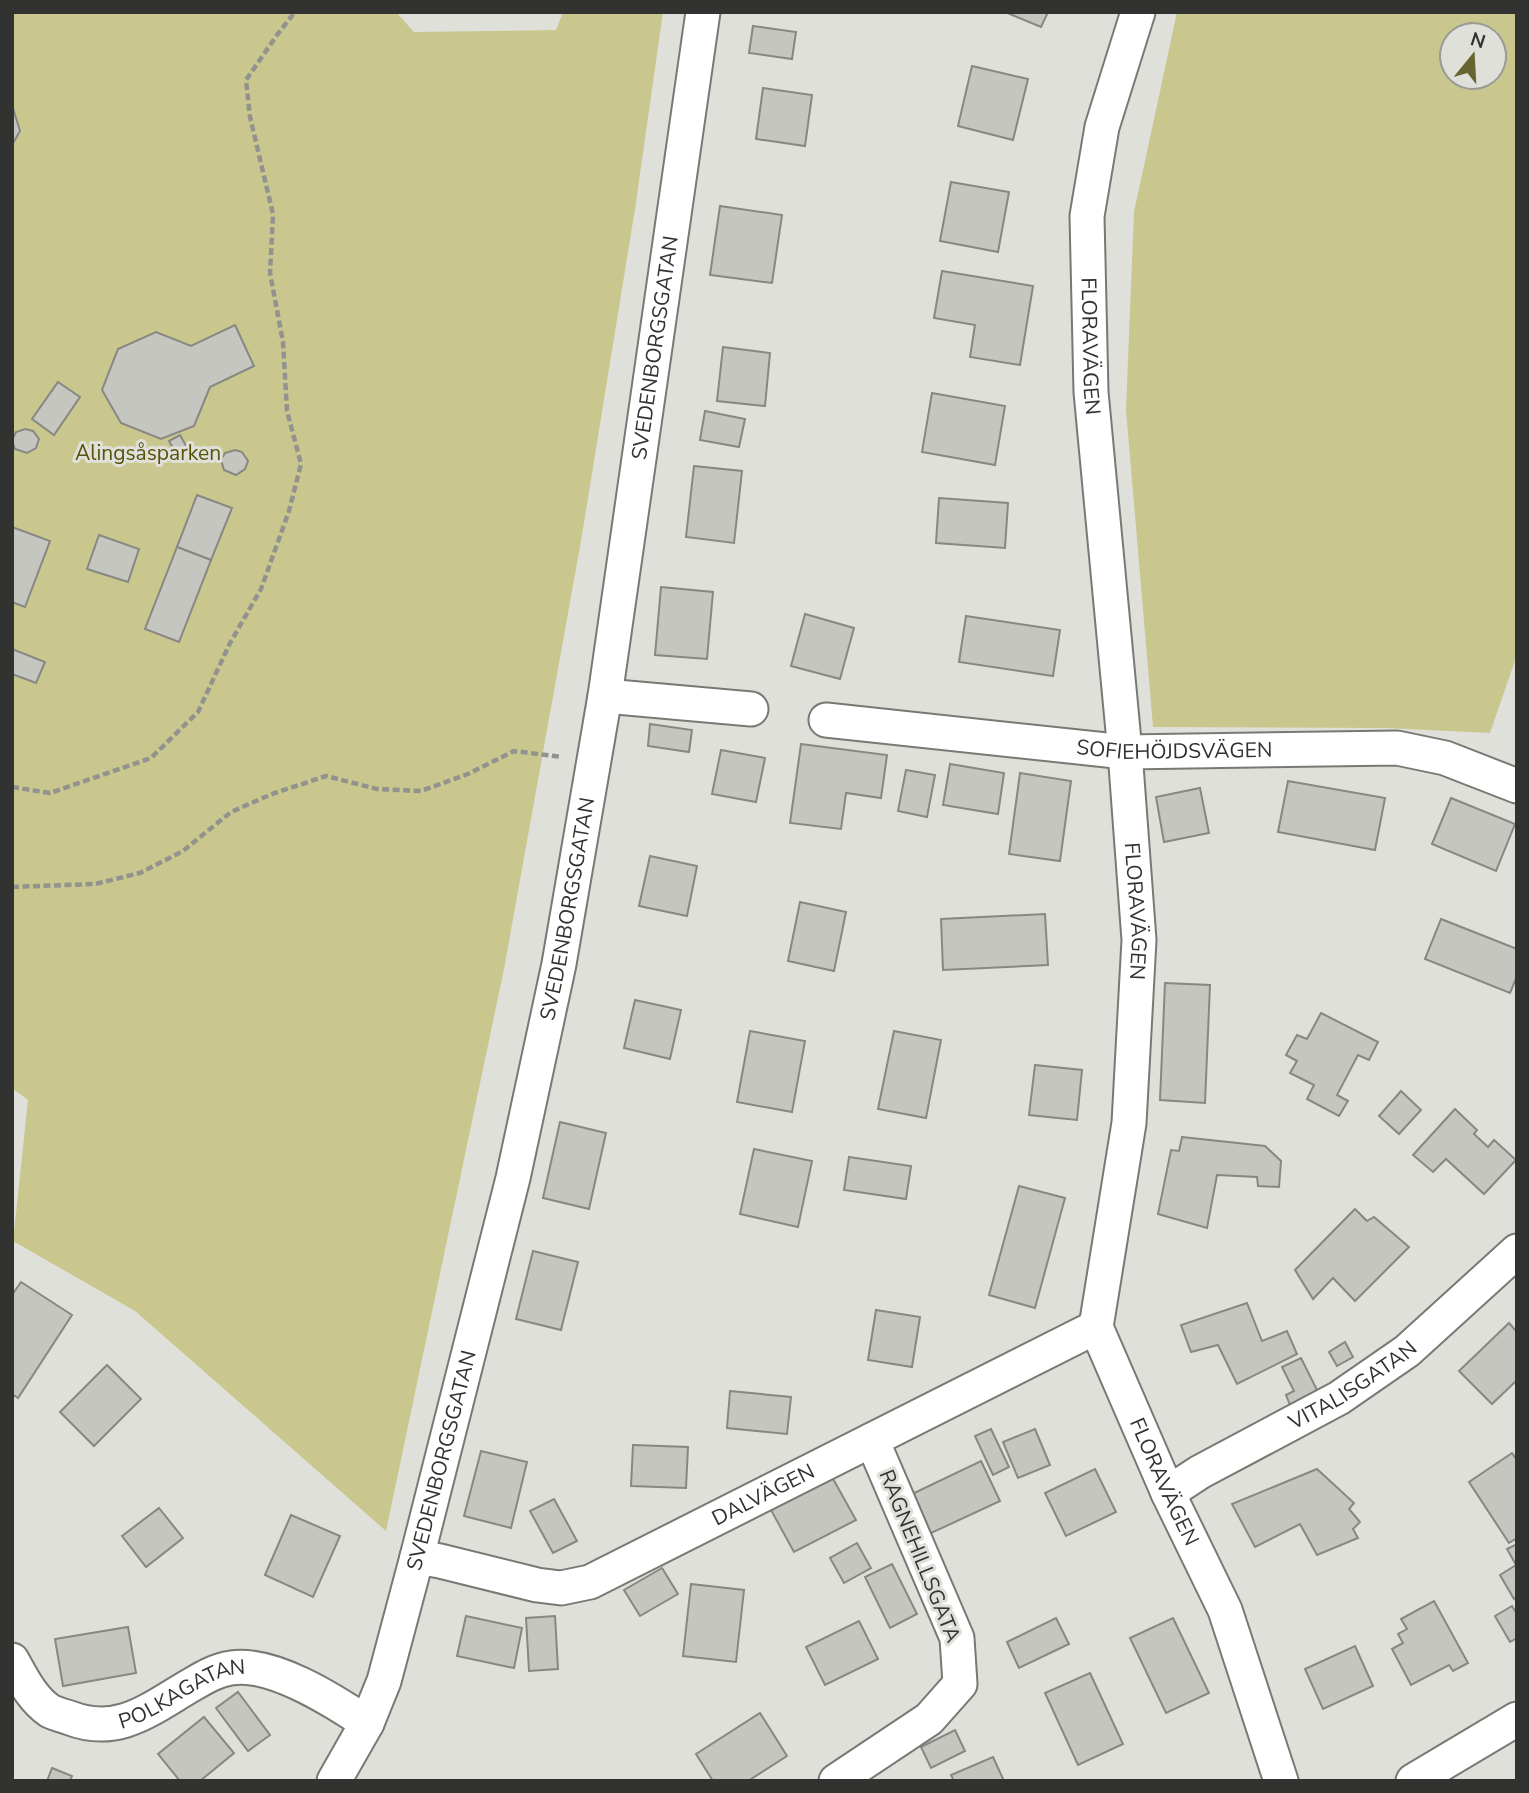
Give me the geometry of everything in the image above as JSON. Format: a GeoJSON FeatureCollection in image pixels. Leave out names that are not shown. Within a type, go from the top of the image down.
{"type":"FeatureCollection","features":[{"type":"Feature","properties":{"kind":"street","name":"SVEDENBORGSGATAN"},"geometry":{"type":"LineString","coordinates":[[334,1781],[367,1723],[384,1681],[513,1178],[559,964],[605,696],[703,12]]}},
{"type":"Feature","properties":{"kind":"street","name":"FLORAVÄGEN"},"geometry":{"type":"LineString","coordinates":[[1138,12],[1102,127],[1087,216],[1091,392],[1125,752],[1139,940],[1129,1123],[1096,1327],[1168,1493],[1225,1611],[1281,1781]]}},
{"type":"Feature","properties":{"kind":"street"},"geometry":{"type":"LineString","coordinates":[[605,696],[751,709]]}},
{"type":"Feature","properties":{"kind":"street","name":"SOFIEHÖJDSVÄGEN"},"geometry":{"type":"LineString","coordinates":[[826,720],[1125,752],[1397,748],[1514,777]]}},
{"type":"Feature","properties":{"kind":"street","name":"VITALISGATAN"},"geometry":{"type":"LineString","coordinates":[[1168,1493],[1200,1472],[1351,1391],[1407,1351],[1517,1251]]}},
{"type":"Feature","properties":{"kind":"street","name":"DALVÄGEN"},"geometry":{"type":"LineString","coordinates":[[417,1557],[537,1585],[561,1588],[590,1582],[1096,1327]]}},
{"type":"Feature","properties":{"kind":"street","name":"RAGNEHILLSGATA"},"geometry":{"type":"LineString","coordinates":[[836,1781],[929,1719],[960,1684],[957,1638],[872,1440]]}},
{"type":"Feature","properties":{"kind":"street","name":"POLKAGATAN"},"geometry":{"type":"LineString","coordinates":[[12,1660],[29,1690],[50,1711],[85,1724],[110,1725],[136,1717],[213,1673],[232,1667],[271,1672],[345,1708],[367,1723]]}},
{"type":"Feature","properties":{"kind":"street"},"geometry":{"type":"LineString","coordinates":[[1413,1781],[1517,1719]]}},
{"type":"Feature","properties":{"kind":"path"},"geometry":{"type":"LineString","coordinates":[[12,787],[50,793],[151,758],[198,712],[230,643],[261,589],[289,511],[301,464],[287,411],[283,342],[270,273],[273,214],[250,117],[246,80],[295,12]]}},
{"type":"Feature","properties":{"kind":"path"},"geometry":{"type":"LineString","coordinates":[[12,887],[95,884],[140,873],[183,852],[231,813],[272,794],[326,776],[377,789],[421,791],[468,774],[514,751],[572,758]]}},
{"type":"Feature","properties":{"kind":"green space","name":"Alingsåsparken"},"geometry":{"type":"Polygon","coordinates":[[[12,12],[396,12],[414,32],[556,30],[563,12],[663,12],[635,209],[581,541],[504,969],[386,1531],[135,1311],[13,1241],[28,1100],[12,1088],[12,12]]]}},
{"type":"Feature","properties":{"kind":"green space"},"geometry":{"type":"Polygon","coordinates":[[[1177,12],[1517,12],[1517,655],[1490,733],[1386,728],[1153,727],[1126,410],[1134,212],[1177,12]]]}},
{"type":"Feature","properties":{"kind":"building"},"geometry":{"type":"Polygon","coordinates":[[[1005,12],[1048,12],[1041,27],[1005,12]]]}},
{"type":"Feature","properties":{"kind":"building"},"geometry":{"type":"Polygon","coordinates":[[[753,26],[796,32],[792,59],[749,53],[753,26]]]}},
{"type":"Feature","properties":{"kind":"building"},"geometry":{"type":"Polygon","coordinates":[[[972,66],[1028,79],[1013,140],[958,126],[972,66]]]}},
{"type":"Feature","properties":{"kind":"building"},"geometry":{"type":"Polygon","coordinates":[[[763,88],[812,95],[805,146],[756,139],[763,88]]]}},
{"type":"Feature","properties":{"kind":"building"},"geometry":{"type":"Polygon","coordinates":[[[12,105],[20,131],[12,145],[12,105]]]}},
{"type":"Feature","properties":{"kind":"building"},"geometry":{"type":"Polygon","coordinates":[[[951,182],[1009,192],[998,252],[940,241],[951,182]]]}},
{"type":"Feature","properties":{"kind":"building"},"geometry":{"type":"Polygon","coordinates":[[[720,206],[782,215],[772,283],[710,275],[720,206]]]}},
{"type":"Feature","properties":{"kind":"building"},"geometry":{"type":"Polygon","coordinates":[[[942,271],[1033,286],[1020,365],[970,357],[975,325],[934,318],[942,271]]]}},
{"type":"Feature","properties":{"kind":"building"},"geometry":{"type":"Polygon","coordinates":[[[235,325],[254,366],[210,387],[194,426],[161,439],[121,423],[102,390],[118,349],[156,332],[191,346],[235,325]]]}},
{"type":"Feature","properties":{"kind":"building"},"geometry":{"type":"Polygon","coordinates":[[[723,347],[770,353],[765,406],[717,401],[723,347]]]}},
{"type":"Feature","properties":{"kind":"building"},"geometry":{"type":"Polygon","coordinates":[[[58,382],[80,397],[54,435],[32,419],[58,382]]]}},
{"type":"Feature","properties":{"kind":"building"},"geometry":{"type":"Polygon","coordinates":[[[932,393],[1005,406],[995,465],[922,452],[932,393]]]}},
{"type":"Feature","properties":{"kind":"building"},"geometry":{"type":"Polygon","coordinates":[[[705,411],[745,419],[739,447],[700,440],[705,411]]]}},
{"type":"Feature","properties":{"kind":"building"},"geometry":{"type":"Polygon","coordinates":[[[25,429],[33,431],[39,439],[36,448],[27,453],[15,449],[12,440],[16,432],[25,429]]]}},
{"type":"Feature","properties":{"kind":"building"},"geometry":{"type":"Polygon","coordinates":[[[180,435],[189,451],[178,457],[169,441],[180,435]]]}},
{"type":"Feature","properties":{"kind":"building"},"geometry":{"type":"Polygon","coordinates":[[[235,450],[242,452],[248,461],[245,469],[236,475],[224,470],[221,460],[225,453],[235,450]]]}},
{"type":"Feature","properties":{"kind":"building"},"geometry":{"type":"Polygon","coordinates":[[[694,466],[742,471],[734,543],[686,537],[694,466]]]}},
{"type":"Feature","properties":{"kind":"building"},"geometry":{"type":"Polygon","coordinates":[[[197,495],[232,508],[211,560],[177,547],[197,495]]]}},
{"type":"Feature","properties":{"kind":"building"},"geometry":{"type":"Polygon","coordinates":[[[939,498],[1008,503],[1005,548],[936,543],[939,498]]]}},
{"type":"Feature","properties":{"kind":"building"},"geometry":{"type":"Polygon","coordinates":[[[12,527],[50,541],[25,607],[12,602],[12,527]]]}},
{"type":"Feature","properties":{"kind":"building"},"geometry":{"type":"Polygon","coordinates":[[[99,535],[139,549],[128,582],[87,569],[99,535]]]}},
{"type":"Feature","properties":{"kind":"building"},"geometry":{"type":"Polygon","coordinates":[[[177,547],[211,560],[179,642],[145,629],[177,547]]]}},
{"type":"Feature","properties":{"kind":"building"},"geometry":{"type":"Polygon","coordinates":[[[661,587],[713,592],[707,659],[655,655],[661,587]]]}},
{"type":"Feature","properties":{"kind":"building"},"geometry":{"type":"Polygon","coordinates":[[[805,614],[854,628],[840,679],[791,666],[805,614]]]}},
{"type":"Feature","properties":{"kind":"building"},"geometry":{"type":"Polygon","coordinates":[[[966,616],[1060,630],[1053,676],[959,662],[966,616]]]}},
{"type":"Feature","properties":{"kind":"building"},"geometry":{"type":"Polygon","coordinates":[[[12,649],[45,662],[36,683],[12,674],[12,649]]]}},
{"type":"Feature","properties":{"kind":"building"},"geometry":{"type":"Polygon","coordinates":[[[650,724],[692,730],[689,752],[648,746],[650,724]]]}},
{"type":"Feature","properties":{"kind":"building"},"geometry":{"type":"Polygon","coordinates":[[[801,744],[887,755],[881,798],[846,793],[841,829],[790,823],[801,744]]]}},
{"type":"Feature","properties":{"kind":"building"},"geometry":{"type":"Polygon","coordinates":[[[721,750],[765,758],[756,802],[712,794],[721,750]]]}},
{"type":"Feature","properties":{"kind":"building"},"geometry":{"type":"Polygon","coordinates":[[[950,764],[1004,773],[998,814],[943,805],[950,764]]]}},
{"type":"Feature","properties":{"kind":"building"},"geometry":{"type":"Polygon","coordinates":[[[906,770],[935,775],[927,817],[898,811],[906,770]]]}},
{"type":"Feature","properties":{"kind":"building"},"geometry":{"type":"Polygon","coordinates":[[[1020,773],[1071,781],[1060,861],[1009,854],[1020,773]]]}},
{"type":"Feature","properties":{"kind":"building"},"geometry":{"type":"Polygon","coordinates":[[[1288,781],[1385,798],[1375,850],[1278,832],[1288,781]]]}},
{"type":"Feature","properties":{"kind":"building"},"geometry":{"type":"Polygon","coordinates":[[[1200,788],[1209,833],[1164,842],[1156,797],[1200,788]]]}},
{"type":"Feature","properties":{"kind":"building"},"geometry":{"type":"Polygon","coordinates":[[[1451,798],[1515,824],[1496,871],[1432,844],[1451,798]]]}},
{"type":"Feature","properties":{"kind":"building"},"geometry":{"type":"Polygon","coordinates":[[[650,856],[697,866],[687,916],[639,906],[650,856]]]}},
{"type":"Feature","properties":{"kind":"building"},"geometry":{"type":"Polygon","coordinates":[[[800,902],[846,912],[834,971],[788,961],[800,902]]]}},
{"type":"Feature","properties":{"kind":"building"},"geometry":{"type":"Polygon","coordinates":[[[1045,914],[1048,965],[943,970],[941,919],[1045,914]]]}},
{"type":"Feature","properties":{"kind":"building"},"geometry":{"type":"Polygon","coordinates":[[[1441,919],[1517,949],[1517,976],[1510,993],[1425,959],[1441,919]]]}},
{"type":"Feature","properties":{"kind":"building"},"geometry":{"type":"Polygon","coordinates":[[[1165,983],[1210,985],[1205,1103],[1160,1100],[1165,983]]]}},
{"type":"Feature","properties":{"kind":"building"},"geometry":{"type":"Polygon","coordinates":[[[635,1000],[681,1010],[670,1059],[624,1048],[635,1000]]]}},
{"type":"Feature","properties":{"kind":"building"},"geometry":{"type":"Polygon","coordinates":[[[1321,1013],[1378,1042],[1369,1060],[1358,1055],[1337,1095],[1348,1101],[1339,1116],[1307,1099],[1314,1085],[1290,1073],[1297,1061],[1286,1055],[1297,1035],[1307,1039],[1321,1013]]]}},
{"type":"Feature","properties":{"kind":"building"},"geometry":{"type":"Polygon","coordinates":[[[750,1031],[805,1041],[792,1112],[737,1102],[750,1031]]]}},
{"type":"Feature","properties":{"kind":"building"},"geometry":{"type":"Polygon","coordinates":[[[894,1031],[941,1040],[926,1118],[878,1109],[894,1031]]]}},
{"type":"Feature","properties":{"kind":"building"},"geometry":{"type":"Polygon","coordinates":[[[1035,1065],[1082,1070],[1077,1120],[1029,1115],[1035,1065]]]}},
{"type":"Feature","properties":{"kind":"building"},"geometry":{"type":"Polygon","coordinates":[[[1401,1091],[1421,1110],[1399,1134],[1379,1116],[1401,1091]]]}},
{"type":"Feature","properties":{"kind":"building"},"geometry":{"type":"Polygon","coordinates":[[[1455,1109],[1477,1130],[1474,1134],[1488,1147],[1494,1140],[1516,1160],[1484,1194],[1446,1159],[1433,1172],[1413,1155],[1455,1109]]]}},
{"type":"Feature","properties":{"kind":"building"},"geometry":{"type":"Polygon","coordinates":[[[560,1122],[606,1133],[589,1209],[543,1198],[560,1122]]]}},
{"type":"Feature","properties":{"kind":"building"},"geometry":{"type":"Polygon","coordinates":[[[1182,1137],[1265,1146],[1281,1161],[1279,1187],[1258,1186],[1257,1177],[1217,1175],[1207,1228],[1158,1214],[1171,1150],[1179,1151],[1182,1137]]]}},
{"type":"Feature","properties":{"kind":"building"},"geometry":{"type":"Polygon","coordinates":[[[754,1149],[812,1161],[798,1227],[740,1214],[754,1149]]]}},
{"type":"Feature","properties":{"kind":"building"},"geometry":{"type":"Polygon","coordinates":[[[849,1157],[911,1166],[906,1199],[844,1190],[849,1157]]]}},
{"type":"Feature","properties":{"kind":"building"},"geometry":{"type":"Polygon","coordinates":[[[1019,1186],[1065,1198],[1035,1308],[989,1295],[1019,1186]]]}},
{"type":"Feature","properties":{"kind":"building"},"geometry":{"type":"Polygon","coordinates":[[[1355,1209],[1367,1221],[1374,1217],[1409,1247],[1355,1301],[1333,1278],[1313,1299],[1295,1270],[1355,1209]]]}},
{"type":"Feature","properties":{"kind":"building"},"geometry":{"type":"Polygon","coordinates":[[[533,1251],[578,1262],[561,1330],[516,1319],[533,1251]]]}},
{"type":"Feature","properties":{"kind":"building"},"geometry":{"type":"Polygon","coordinates":[[[21,1282],[72,1315],[18,1398],[12,1394],[12,1295],[21,1282]]]}},
{"type":"Feature","properties":{"kind":"building"},"geometry":{"type":"Polygon","coordinates":[[[1247,1303],[1262,1341],[1287,1331],[1297,1354],[1237,1384],[1218,1345],[1191,1352],[1181,1325],[1247,1303]]]}},
{"type":"Feature","properties":{"kind":"building"},"geometry":{"type":"Polygon","coordinates":[[[876,1310],[920,1317],[912,1367],[868,1360],[876,1310]]]}},
{"type":"Feature","properties":{"kind":"building"},"geometry":{"type":"Polygon","coordinates":[[[1509,1323],[1517,1332],[1517,1380],[1492,1404],[1459,1371],[1509,1323]]]}},
{"type":"Feature","properties":{"kind":"building"},"geometry":{"type":"Polygon","coordinates":[[[1345,1342],[1353,1357],[1337,1366],[1329,1352],[1345,1342]]]}},
{"type":"Feature","properties":{"kind":"building"},"geometry":{"type":"Polygon","coordinates":[[[1301,1358],[1318,1392],[1290,1405],[1286,1395],[1294,1391],[1282,1367],[1301,1358]]]}},
{"type":"Feature","properties":{"kind":"building"},"geometry":{"type":"Polygon","coordinates":[[[107,1365],[141,1399],[94,1446],[60,1412],[107,1365]]]}},
{"type":"Feature","properties":{"kind":"building"},"geometry":{"type":"Polygon","coordinates":[[[730,1391],[791,1397],[787,1434],[727,1428],[730,1391]]]}},
{"type":"Feature","properties":{"kind":"building"},"geometry":{"type":"Polygon","coordinates":[[[991,1429],[1009,1467],[993,1475],[975,1436],[991,1429]]]}},
{"type":"Feature","properties":{"kind":"building"},"geometry":{"type":"Polygon","coordinates":[[[1035,1429],[1050,1465],[1018,1478],[1003,1442],[1035,1429]]]}},
{"type":"Feature","properties":{"kind":"building"},"geometry":{"type":"Polygon","coordinates":[[[633,1445],[688,1447],[686,1488],[631,1486],[633,1445]]]}},
{"type":"Feature","properties":{"kind":"building"},"geometry":{"type":"Polygon","coordinates":[[[481,1451],[527,1462],[511,1528],[464,1516],[481,1451]]]}},
{"type":"Feature","properties":{"kind":"building"},"geometry":{"type":"Polygon","coordinates":[[[1512,1453],[1517,1460],[1517,1538],[1509,1543],[1469,1482],[1512,1453]]]}},
{"type":"Feature","properties":{"kind":"building"},"geometry":{"type":"Polygon","coordinates":[[[981,1461],[1000,1501],[929,1534],[910,1495],[981,1461]]]}},
{"type":"Feature","properties":{"kind":"building"},"geometry":{"type":"Polygon","coordinates":[[[1095,1469],[1116,1512],[1066,1536],[1045,1493],[1095,1469]]]}},
{"type":"Feature","properties":{"kind":"building"},"geometry":{"type":"Polygon","coordinates":[[[1317,1469],[1354,1503],[1349,1509],[1360,1522],[1353,1529],[1358,1538],[1317,1555],[1300,1524],[1255,1547],[1232,1504],[1317,1469]]]}},
{"type":"Feature","properties":{"kind":"building"},"geometry":{"type":"Polygon","coordinates":[[[832,1477],[856,1520],[794,1552],[771,1510],[832,1477]]]}},
{"type":"Feature","properties":{"kind":"building"},"geometry":{"type":"Polygon","coordinates":[[[554,1499],[577,1541],[553,1553],[530,1511],[554,1499]]]}},
{"type":"Feature","properties":{"kind":"building"},"geometry":{"type":"Polygon","coordinates":[[[159,1508],[183,1538],[146,1567],[122,1536],[159,1508]]]}},
{"type":"Feature","properties":{"kind":"building"},"geometry":{"type":"Polygon","coordinates":[[[291,1515],[340,1536],[313,1597],[265,1575],[291,1515]]]}},
{"type":"Feature","properties":{"kind":"building"},"geometry":{"type":"Polygon","coordinates":[[[857,1543],[871,1568],[844,1583],[830,1558],[857,1543]]]}},
{"type":"Feature","properties":{"kind":"building"},"geometry":{"type":"Polygon","coordinates":[[[1517,1544],[1517,1597],[1514,1599],[1500,1575],[1516,1565],[1507,1549],[1517,1544]]]}},
{"type":"Feature","properties":{"kind":"building"},"geometry":{"type":"Polygon","coordinates":[[[892,1564],[917,1614],[890,1628],[865,1577],[892,1564]]]}},
{"type":"Feature","properties":{"kind":"building"},"geometry":{"type":"Polygon","coordinates":[[[662,1568],[678,1594],[640,1616],[624,1590],[662,1568]]]}},
{"type":"Feature","properties":{"kind":"building"},"geometry":{"type":"Polygon","coordinates":[[[691,1584],[744,1590],[736,1662],[683,1656],[691,1584]]]}},
{"type":"Feature","properties":{"kind":"building"},"geometry":{"type":"Polygon","coordinates":[[[1434,1601],[1468,1663],[1453,1671],[1449,1665],[1411,1685],[1392,1649],[1403,1643],[1398,1634],[1407,1629],[1401,1619],[1434,1601]]]}},
{"type":"Feature","properties":{"kind":"building"},"geometry":{"type":"Polygon","coordinates":[[[1512,1606],[1517,1614],[1517,1638],[1510,1642],[1495,1616],[1512,1606]]]}},
{"type":"Feature","properties":{"kind":"building"},"geometry":{"type":"Polygon","coordinates":[[[466,1616],[522,1628],[514,1668],[457,1656],[466,1616]]]}},
{"type":"Feature","properties":{"kind":"building"},"geometry":{"type":"Polygon","coordinates":[[[555,1616],[558,1669],[529,1671],[526,1618],[555,1616]]]}},
{"type":"Feature","properties":{"kind":"building"},"geometry":{"type":"Polygon","coordinates":[[[1056,1618],[1069,1644],[1019,1668],[1007,1642],[1056,1618]]]}},
{"type":"Feature","properties":{"kind":"building"},"geometry":{"type":"Polygon","coordinates":[[[1173,1618],[1209,1693],[1166,1713],[1130,1638],[1173,1618]]]}},
{"type":"Feature","properties":{"kind":"building"},"geometry":{"type":"Polygon","coordinates":[[[859,1621],[878,1659],[825,1685],[806,1647],[859,1621]]]}},
{"type":"Feature","properties":{"kind":"building"},"geometry":{"type":"Polygon","coordinates":[[[128,1627],[136,1673],[63,1686],[55,1639],[128,1627]]]}},
{"type":"Feature","properties":{"kind":"building"},"geometry":{"type":"Polygon","coordinates":[[[1355,1646],[1373,1686],[1323,1709],[1305,1669],[1355,1646]]]}},
{"type":"Feature","properties":{"kind":"building"},"geometry":{"type":"Polygon","coordinates":[[[1090,1673],[1123,1744],[1078,1765],[1045,1693],[1090,1673]]]}},
{"type":"Feature","properties":{"kind":"building"},"geometry":{"type":"Polygon","coordinates":[[[238,1692],[270,1735],[248,1751],[216,1708],[238,1692]]]}},
{"type":"Feature","properties":{"kind":"building"},"geometry":{"type":"Polygon","coordinates":[[[760,1713],[787,1756],[748,1781],[713,1781],[696,1754],[760,1713]]]}},
{"type":"Feature","properties":{"kind":"building"},"geometry":{"type":"Polygon","coordinates":[[[204,1717],[234,1753],[200,1781],[180,1781],[158,1754],[204,1717]]]}},
{"type":"Feature","properties":{"kind":"building"},"geometry":{"type":"Polygon","coordinates":[[[955,1730],[965,1751],[931,1768],[921,1747],[955,1730]]]}},
{"type":"Feature","properties":{"kind":"building"},"geometry":{"type":"Polygon","coordinates":[[[993,1757],[1004,1781],[954,1781],[951,1775],[993,1757]]]}},
{"type":"Feature","properties":{"kind":"building"},"geometry":{"type":"Polygon","coordinates":[[[52,1768],[72,1776],[70,1781],[47,1781],[52,1768]]]}}]}
